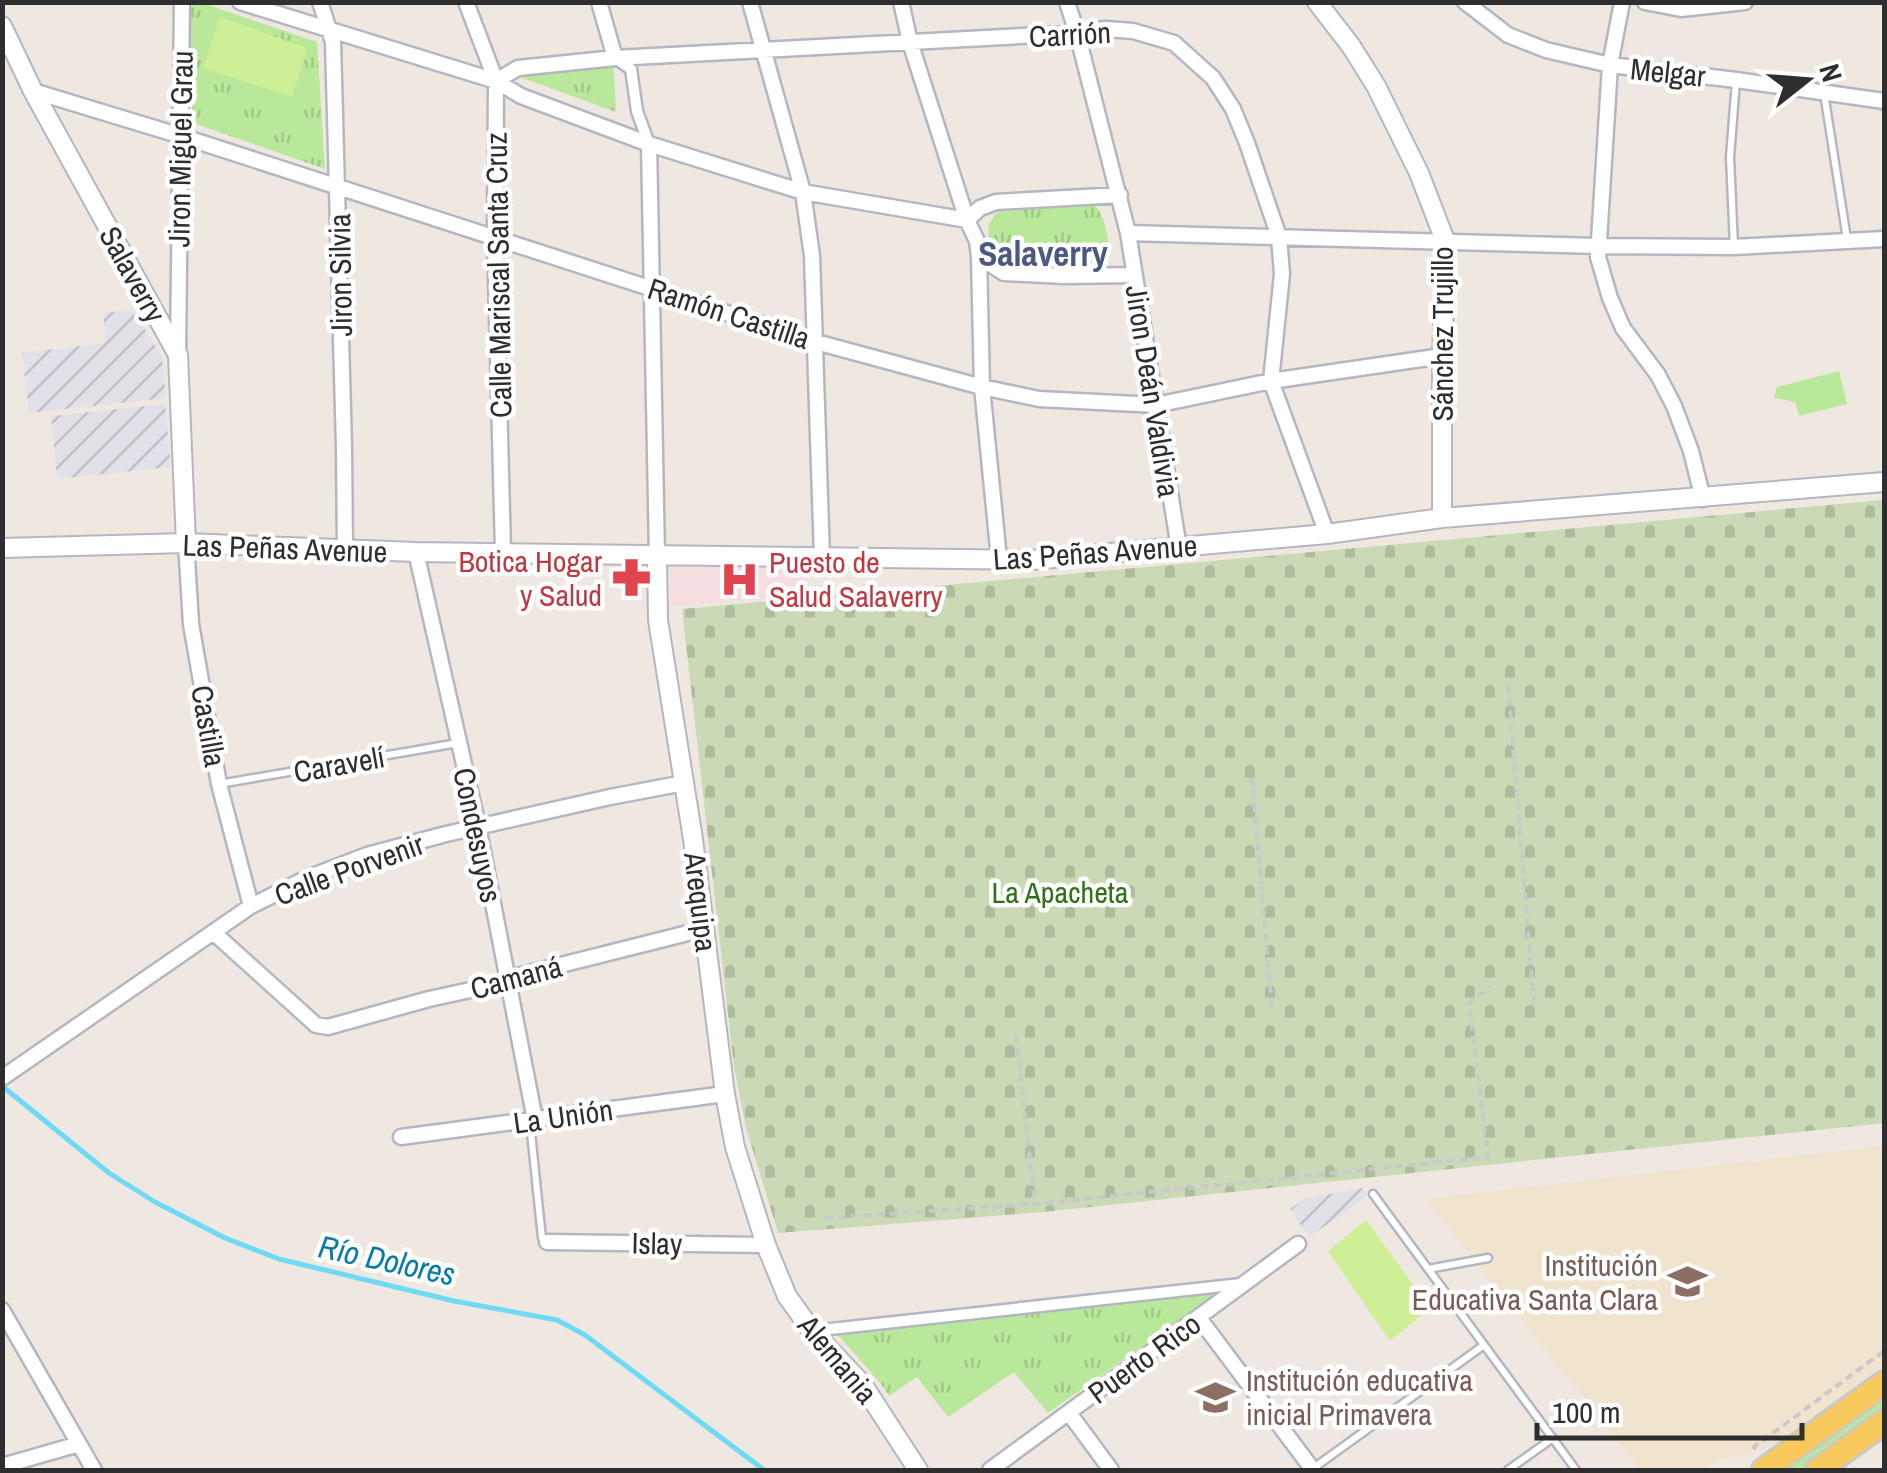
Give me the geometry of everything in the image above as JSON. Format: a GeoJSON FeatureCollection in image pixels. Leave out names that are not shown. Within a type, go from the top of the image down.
{"type":"FeatureCollection","features":[{"type":"Feature","properties":{"kind":"main road"},"geometry":{"type":"LineString","coordinates":[[1767,1468],[1884,1383]]}},
{"type":"Feature","properties":{"kind":"main road"},"geometry":{"type":"LineString","coordinates":[[1818,1470],[1881,1432]]}},
{"type":"Feature","properties":{"kind":"street","name":"Jiron Miguel Grau"},"geometry":{"type":"LineString","coordinates":[[178,355],[182,2]]}},
{"type":"Feature","properties":{"kind":"street"},"geometry":{"type":"LineString","coordinates":[[240,2],[496,80],[522,96],[649,144],[804,192],[967,220]]}},
{"type":"Feature","properties":{"kind":"street","name":"Jiron Silvia"},"geometry":{"type":"LineString","coordinates":[[320,2],[333,42],[345,550]]}},
{"type":"Feature","properties":{"kind":"street","name":"Calle Mariscal Santa Cruz"},"geometry":{"type":"LineString","coordinates":[[466,2],[496,80],[495,238],[504,552]]}},
{"type":"Feature","properties":{"kind":"street"},"geometry":{"type":"LineString","coordinates":[[599,2],[616,58],[631,69],[637,111],[649,144],[657,556]]}},
{"type":"Feature","properties":{"kind":"street"},"geometry":{"type":"LineString","coordinates":[[750,2],[804,192],[812,256],[822,556]]}},
{"type":"Feature","properties":{"kind":"street"},"geometry":{"type":"LineString","coordinates":[[901,2],[910,42],[980,257],[982,387],[998,559]]}},
{"type":"Feature","properties":{"kind":"street","name":"Jiron Deán Valdivia"},"geometry":{"type":"LineString","coordinates":[[1067,2],[1128,233],[1179,548]]}},
{"type":"Feature","properties":{"kind":"street","name":"Melgar"},"geometry":{"type":"LineString","coordinates":[[1465,2],[1508,35],[1546,50],[1610,65],[1884,101]]}},
{"type":"Feature","properties":{"kind":"street"},"geometry":{"type":"LineString","coordinates":[[1622,2],[1610,65],[1598,257],[1623,328],[1658,375],[1674,406],[1703,499]]}},
{"type":"Feature","properties":{"kind":"street"},"geometry":{"type":"LineString","coordinates":[[1645,2],[1680,9],[1745,2]]}},
{"type":"Feature","properties":{"kind":"street","name":"Sánchez Trujillo"},"geometry":{"type":"LineString","coordinates":[[1324,5],[1376,86],[1419,173],[1446,243],[1442,518]]}},
{"type":"Feature","properties":{"kind":"street","name":"Salaverry"},"geometry":{"type":"LineString","coordinates":[[2,26],[33,91],[178,355],[186,543]]}},
{"type":"Feature","properties":{"kind":"street","name":"Carrión"},"geometry":{"type":"LineString","coordinates":[[496,80],[518,68],[616,58],[1106,29],[1174,43],[1213,78],[1233,108],[1248,142],[1278,238],[1282,274],[1272,381],[1327,534]]}},
{"type":"Feature","properties":{"kind":"street","name":"Ramón Castilla"},"geometry":{"type":"LineString","coordinates":[[33,91],[816,342],[1038,399],[1156,405],[1272,381],[1442,356]]}},
{"type":"Feature","properties":{"kind":"street"},"geometry":{"type":"LineString","coordinates":[[967,220],[980,208],[996,202],[1120,195]]}},
{"type":"Feature","properties":{"kind":"street"},"geometry":{"type":"LineString","coordinates":[[1128,233],[1599,246],[1884,240]]}},
{"type":"Feature","properties":{"kind":"street"},"geometry":{"type":"LineString","coordinates":[[980,257],[1004,272],[1134,275]]}},
{"type":"Feature","properties":{"kind":"street","name":"Las Peñas Avenue"},"geometry":{"type":"LineString","coordinates":[[2,548],[186,543],[657,556],[1080,557],[1327,534],[1442,518],[1884,482]]}},
{"type":"Feature","properties":{"kind":"street","name":"Castilla"},"geometry":{"type":"LineString","coordinates":[[186,543],[192,624],[219,784],[251,906]]}},
{"type":"Feature","properties":{"kind":"street","name":"Condesuyos"},"geometry":{"type":"LineString","coordinates":[[416,552],[478,826],[535,1120]]}},
{"type":"Feature","properties":{"kind":"street","name":"Arequipa"},"geometry":{"type":"LineString","coordinates":[[657,556],[658,620],[725,1094],[735,1147],[766,1245]]}},
{"type":"Feature","properties":{"kind":"street","name":"Calle Porvenir"},"geometry":{"type":"LineString","coordinates":[[9,1074],[251,906],[306,878],[367,855],[478,826],[684,783]]}},
{"type":"Feature","properties":{"kind":"street","name":"Camaná"},"geometry":{"type":"LineString","coordinates":[[213,932],[316,1025],[328,1028],[704,928]]}},
{"type":"Feature","properties":{"kind":"street","name":"La Unión"},"geometry":{"type":"LineString","coordinates":[[401,1137],[725,1094]]}},
{"type":"Feature","properties":{"kind":"street","name":"Islay"},"geometry":{"type":"LineString","coordinates":[[547,1242],[766,1245]]}},
{"type":"Feature","properties":{"kind":"street","name":"Puerto Rico"},"geometry":{"type":"LineString","coordinates":[[990,1470],[1298,1244]]}},
{"type":"Feature","properties":{"kind":"street","name":"Alemania"},"geometry":{"type":"LineString","coordinates":[[766,1245],[787,1296],[812,1331],[863,1385],[918,1470]]}},
{"type":"Feature","properties":{"kind":"street"},"geometry":{"type":"LineString","coordinates":[[812,1331],[1242,1284]]}},
{"type":"Feature","properties":{"kind":"street"},"geometry":{"type":"LineString","coordinates":[[3,1311],[94,1470]]}},
{"type":"Feature","properties":{"kind":"street"},"geometry":{"type":"LineString","coordinates":[[1199,1318],[1312,1470]]}},
{"type":"Feature","properties":{"kind":"street"},"geometry":{"type":"LineString","coordinates":[[1069,1412],[1112,1470]]}},
{"type":"Feature","properties":{"kind":"street"},"geometry":{"type":"LineString","coordinates":[[2,1466],[79,1444]]}},
{"type":"Feature","properties":{"kind":"lane"},"geometry":{"type":"LineString","coordinates":[[1734,246],[1730,158],[1736,80]]}},
{"type":"Feature","properties":{"kind":"lane"},"geometry":{"type":"LineString","coordinates":[[1824,92],[1847,240]]}},
{"type":"Feature","properties":{"kind":"lane","name":"Caravelí"},"geometry":{"type":"LineString","coordinates":[[219,784],[459,743]]}},
{"type":"Feature","properties":{"kind":"lane"},"geometry":{"type":"LineString","coordinates":[[535,1120],[531,1133],[542,1238],[547,1242]]}},
{"type":"Feature","properties":{"kind":"lane"},"geometry":{"type":"LineString","coordinates":[[1373,1194],[1576,1470]]}},
{"type":"Feature","properties":{"kind":"lane"},"geometry":{"type":"LineString","coordinates":[[1428,1269],[1488,1258]]}},
{"type":"Feature","properties":{"kind":"lane"},"geometry":{"type":"LineString","coordinates":[[1312,1470],[1484,1345]]}},
{"type":"Feature","properties":{"kind":"lane"},"geometry":{"type":"LineString","coordinates":[[1508,1470],[1552,1438]]}},
{"type":"Feature","properties":{"kind":"path"},"geometry":{"type":"LineString","coordinates":[[1508,685],[1534,1004]]}},
{"type":"Feature","properties":{"kind":"path"},"geometry":{"type":"LineString","coordinates":[[1252,778],[1272,1008]]}},
{"type":"Feature","properties":{"kind":"path"},"geometry":{"type":"LineString","coordinates":[[825,1218],[1035,1204],[1488,1157],[1469,1004],[1490,986]]}},
{"type":"Feature","properties":{"kind":"path"},"geometry":{"type":"LineString","coordinates":[[1016,1035],[1035,1204]]}},
{"type":"Feature","properties":{"kind":"path"},"geometry":{"type":"LineString","coordinates":[[1767,1468],[1754,1447],[1884,1351]]}},
{"type":"Feature","properties":{"kind":"shaded area"},"geometry":{"type":"Polygon","coordinates":[[[133,310],[162,357],[166,398],[29,413],[22,353],[106,343],[103,313],[133,310]]]}},
{"type":"Feature","properties":{"kind":"shaded area"},"geometry":{"type":"Polygon","coordinates":[[[165,404],[171,467],[57,479],[51,416],[165,404]]]}},
{"type":"Feature","properties":{"kind":"shaded area","name":"Puesto de Salud Salaverry"},"geometry":{"type":"Polygon","coordinates":[[[670,564],[807,564],[809,594],[671,606],[670,564]]]}},
{"type":"Feature","properties":{"kind":"shaded area","name":"Institución Educativa Santa Clara"},"geometry":{"type":"Polygon","coordinates":[[[1884,1146],[1884,1366],[1776,1445],[1716,1461],[1702,1470],[1641,1470],[1426,1199],[1884,1146]]]}},
{"type":"Feature","properties":{"kind":"shaded area"},"geometry":{"type":"Polygon","coordinates":[[[1362,1188],[1368,1196],[1309,1237],[1290,1209],[1304,1199],[1362,1188]]]}},
{"type":"Feature","properties":{"kind":"green space"},"geometry":{"type":"Polygon","coordinates":[[[186,3],[203,3],[317,42],[325,169],[193,123],[186,3]]]}},
{"type":"Feature","properties":{"kind":"green space"},"geometry":{"type":"Polygon","coordinates":[[[220,17],[307,48],[292,97],[203,68],[220,17]]]}},
{"type":"Feature","properties":{"kind":"green space"},"geometry":{"type":"Polygon","coordinates":[[[613,54],[616,112],[517,76],[516,71],[613,54]]]}},
{"type":"Feature","properties":{"kind":"green space"},"geometry":{"type":"Polygon","coordinates":[[[1094,205],[1102,216],[1107,237],[1110,258],[1103,263],[1006,259],[991,243],[990,222],[1000,211],[1094,205]]]}},
{"type":"Feature","properties":{"kind":"green space"},"geometry":{"type":"Polygon","coordinates":[[[1839,371],[1847,404],[1799,416],[1795,402],[1774,398],[1777,387],[1839,371]]]}},
{"type":"Feature","properties":{"kind":"green space","name":"La Apacheta"},"geometry":{"type":"Polygon","coordinates":[[[1884,500],[1884,1123],[1043,1212],[778,1233],[746,1128],[734,1067],[682,609],[1884,500]]]}},
{"type":"Feature","properties":{"kind":"green space"},"geometry":{"type":"Polygon","coordinates":[[[1366,1220],[1430,1308],[1390,1341],[1328,1251],[1366,1220]]]}},
{"type":"Feature","properties":{"kind":"green space"},"geometry":{"type":"Polygon","coordinates":[[[1221,1290],[1048,1413],[1014,1372],[948,1417],[917,1377],[889,1396],[837,1334],[1221,1290]]]}},
{"type":"Feature","properties":{"kind":"green space"},"geometry":{"type":"Polygon","coordinates":[[[1884,1397],[1884,1409],[1800,1470],[1786,1470],[1884,1397]]]}},
{"type":"Feature","properties":{"kind":"waterway","name":"Río Dolores"},"geometry":{"type":"LineString","coordinates":[[2,1086],[109,1173],[225,1238],[279,1259],[454,1301],[557,1320],[585,1335],[764,1470]]}},
{"type":"Feature","properties":{"kind":"place","name":"Botica Hogar y Salud"},"geometry":{"type":"Point","coordinates":[632,578]}},
{"type":"Feature","properties":{"kind":"place","name":"Puesto de Salud Salaverry"},"geometry":{"type":"Point","coordinates":[739,579]}},
{"type":"Feature","properties":{"kind":"place","name":"Institución Educativa Santa Clara"},"geometry":{"type":"Point","coordinates":[1688,1282]}},
{"type":"Feature","properties":{"kind":"place","name":"Institución educativa inicial Primavera"},"geometry":{"type":"Point","coordinates":[1216,1397]}},
{"type":"Feature","properties":{"kind":"district","name":"Salaverry"},"geometry":{"type":"Point","coordinates":[1043,253]}}]}
